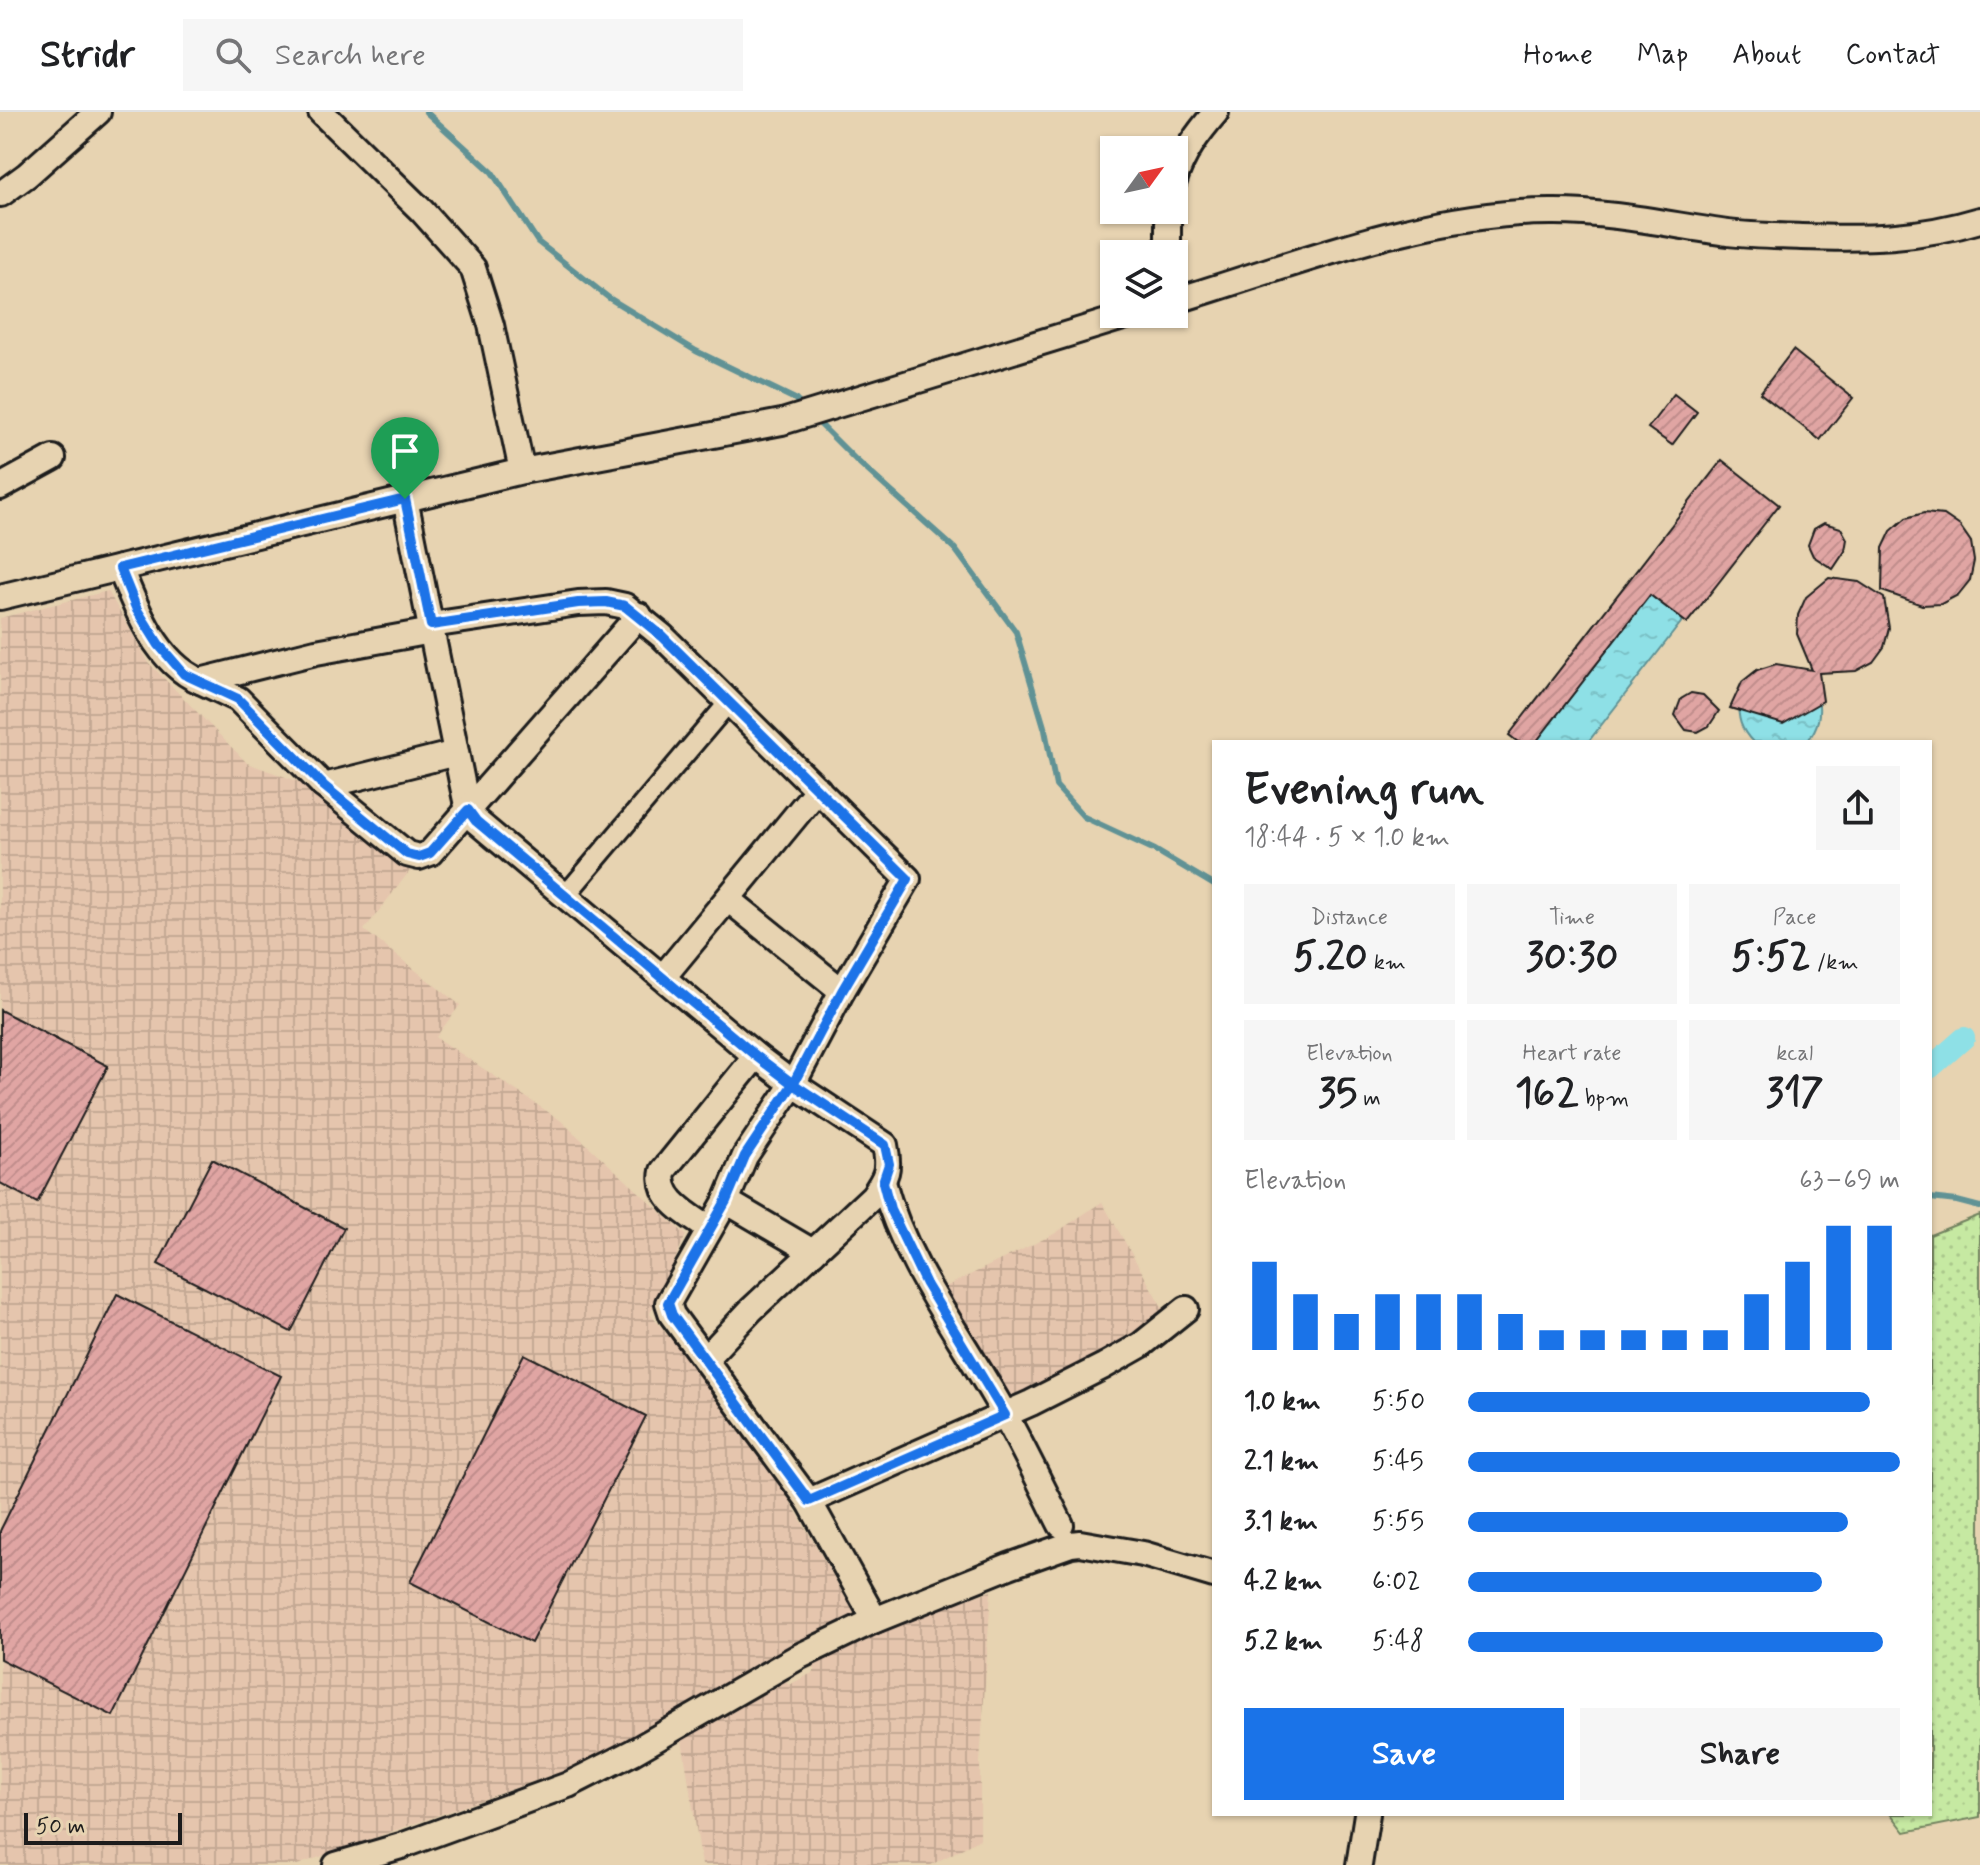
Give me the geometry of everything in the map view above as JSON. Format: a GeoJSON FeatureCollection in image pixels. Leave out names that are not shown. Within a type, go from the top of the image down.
{"type":"FeatureCollection","features":[{"type":"Feature","properties":{"kind":"street"},"geometry":{"type":"LineString","coordinates":[[1,194],[98,112]]}},
{"type":"Feature","properties":{"kind":"street"},"geometry":{"type":"LineString","coordinates":[[321,112],[422,211],[473,268],[491,325],[522,471]]}},
{"type":"Feature","properties":{"kind":"street"},"geometry":{"type":"LineString","coordinates":[[1188,148],[1216,112]]}},
{"type":"Feature","properties":{"kind":"street"},"geometry":{"type":"LineString","coordinates":[[1188,297],[1437,222],[1508,213],[1558,212],[1631,217],[1732,234],[1875,239],[1947,230],[1980,220]]}},
{"type":"Feature","properties":{"kind":"street"},"geometry":{"type":"LineString","coordinates":[[0,597],[522,471],[782,422],[1100,324]]}},
{"type":"Feature","properties":{"kind":"street"},"geometry":{"type":"LineString","coordinates":[[0,487],[53,458]]}},
{"type":"Feature","properties":{"kind":"street"},"geometry":{"type":"LineString","coordinates":[[405,499],[468,810],[476,821],[756,1056],[885,1145],[889,1164],[883,1182],[873,1196],[751,1310],[705,1359]]}},
{"type":"Feature","properties":{"kind":"street"},"geometry":{"type":"LineString","coordinates":[[120,568],[137,610],[159,645],[184,674],[238,699],[324,786],[407,854],[419,857],[430,853],[639,615]]}},
{"type":"Feature","properties":{"kind":"street"},"geometry":{"type":"LineString","coordinates":[[200,681],[431,628],[578,603],[606,602],[625,606],[639,615],[908,879],[842,991],[793,1084],[745,1156],[726,1201],[668,1303],[672,1315],[809,1501],[875,1620]]}},
{"type":"Feature","properties":{"kind":"street"},"geometry":{"type":"LineString","coordinates":[[565,896],[729,702]]}},
{"type":"Feature","properties":{"kind":"street"},"geometry":{"type":"LineString","coordinates":[[324,786],[456,753]]}},
{"type":"Feature","properties":{"kind":"street"},"geometry":{"type":"LineString","coordinates":[[663,977],[818,789]]}},
{"type":"Feature","properties":{"kind":"street"},"geometry":{"type":"LineString","coordinates":[[728,899],[842,991]]}},
{"type":"Feature","properties":{"kind":"street"},"geometry":{"type":"LineString","coordinates":[[709,1229],[684,1212],[664,1192],[660,1182],[663,1171],[756,1056]]}},
{"type":"Feature","properties":{"kind":"street"},"geometry":{"type":"LineString","coordinates":[[883,1182],[890,1209],[926,1284],[1005,1415],[1061,1525]]}},
{"type":"Feature","properties":{"kind":"street"},"geometry":{"type":"LineString","coordinates":[[726,1201],[813,1252]]}},
{"type":"Feature","properties":{"kind":"street"},"geometry":{"type":"LineString","coordinates":[[809,1501],[1005,1415],[1125,1356],[1186,1309]]}},
{"type":"Feature","properties":{"kind":"street"},"geometry":{"type":"LineString","coordinates":[[336,1865],[401,1846],[568,1785],[646,1745],[798,1657],[875,1620],[1009,1566],[1080,1543],[1143,1554],[1212,1574]]}},
{"type":"Feature","properties":{"kind":"street"},"geometry":{"type":"LineString","coordinates":[[1359,1865],[1367,1816]]}},
{"type":"Feature","properties":{"kind":"shaded area"},"geometry":{"type":"Polygon","coordinates":[[[108,591],[149,663],[247,763],[305,784],[412,868],[364,930],[460,1005],[436,1037],[560,1120],[686,1235],[650,1314],[699,1371],[782,1487],[855,1614],[846,1624],[788,1646],[685,1709],[586,1763],[297,1865],[0,1865],[0,618],[108,591]]]}},
{"type":"Feature","properties":{"kind":"shaded area"},"geometry":{"type":"Polygon","coordinates":[[[1102,1202],[1166,1314],[1127,1346],[1005,1399],[939,1290],[1054,1234],[1102,1202]]]}},
{"type":"Feature","properties":{"kind":"shaded area"},"geometry":{"type":"Polygon","coordinates":[[[991,1591],[980,1762],[980,1839],[931,1865],[702,1865],[681,1734],[779,1677],[789,1685],[814,1672],[814,1659],[879,1628],[991,1591]]]}},
{"type":"Feature","properties":{"kind":"green space"},"geometry":{"type":"Polygon","coordinates":[[[1980,1215],[1980,1817],[1905,1832],[1893,1816],[1932,1816],[1932,1234],[1980,1215]]]}},
{"type":"Feature","properties":{"kind":"water"},"geometry":{"type":"Polygon","coordinates":[[[1650,595],[1683,620],[1590,740],[1538,740],[1650,595]]]}},
{"type":"Feature","properties":{"kind":"water"},"geometry":{"type":"Polygon","coordinates":[[[1818,695],[1818,720],[1808,740],[1751,740],[1739,718],[1738,700],[1818,695]]]}},
{"type":"Feature","properties":{"kind":"building"},"geometry":{"type":"Polygon","coordinates":[[[1793,350],[1853,398],[1820,440],[1760,393],[1793,350]]]}},
{"type":"Feature","properties":{"kind":"building"},"geometry":{"type":"Polygon","coordinates":[[[1674,394],[1697,412],[1672,445],[1648,428],[1674,394]]]}},
{"type":"Feature","properties":{"kind":"building"},"geometry":{"type":"Polygon","coordinates":[[[1722,460],[1779,505],[1687,623],[1650,595],[1538,740],[1515,740],[1509,735],[1722,460]]]}},
{"type":"Feature","properties":{"kind":"building"},"geometry":{"type":"Polygon","coordinates":[[[1924,513],[1944,515],[1960,526],[1971,542],[1974,561],[1970,580],[1958,595],[1941,604],[1922,605],[1882,591],[1883,548],[1891,531],[1906,518],[1924,513]]]}},
{"type":"Feature","properties":{"kind":"building"},"geometry":{"type":"Polygon","coordinates":[[[1824,523],[1841,528],[1847,539],[1845,551],[1833,569],[1813,556],[1808,545],[1814,529],[1824,523]]]}},
{"type":"Feature","properties":{"kind":"building"},"geometry":{"type":"Polygon","coordinates":[[[1829,578],[1859,582],[1884,598],[1889,628],[1884,647],[1873,662],[1856,671],[1819,673],[1823,701],[1783,724],[1730,708],[1742,682],[1757,670],[1776,664],[1812,670],[1797,634],[1798,615],[1806,597],[1829,578]]]}},
{"type":"Feature","properties":{"kind":"building"},"geometry":{"type":"Polygon","coordinates":[[[1691,693],[1703,695],[1719,711],[1709,726],[1698,732],[1686,730],[1675,715],[1681,699],[1691,693]]]}},
{"type":"Feature","properties":{"kind":"building"},"geometry":{"type":"Polygon","coordinates":[[[0,1010],[108,1066],[37,1203],[0,1183],[0,1010]]]}},
{"type":"Feature","properties":{"kind":"building"},"geometry":{"type":"Polygon","coordinates":[[[212,1159],[344,1228],[291,1332],[158,1264],[212,1159]]]}},
{"type":"Feature","properties":{"kind":"building"},"geometry":{"type":"Polygon","coordinates":[[[117,1294],[281,1376],[113,1716],[0,1659],[0,1531],[117,1294]]]}},
{"type":"Feature","properties":{"kind":"building"},"geometry":{"type":"Polygon","coordinates":[[[524,1354],[646,1416],[531,1643],[410,1582],[524,1354]]]}},
{"type":"Feature","properties":{"kind":"waterway"},"geometry":{"type":"LineString","coordinates":[[426,112],[492,172],[538,242],[609,298],[696,351],[795,399],[805,409]]}},
{"type":"Feature","properties":{"kind":"waterway"},"geometry":{"type":"LineString","coordinates":[[813,417],[955,549],[1016,632],[1045,730],[1056,786],[1084,817],[1155,850],[1212,884]]}},
{"type":"Feature","properties":{"kind":"waterway"},"geometry":{"type":"LineString","coordinates":[[1932,1066],[1964,1038]]}},
{"type":"Feature","properties":{"kind":"waterway"},"geometry":{"type":"LineString","coordinates":[[1932,1198],[1980,1207]]}},
{"type":"Feature","properties":{"kind":"route"},"geometry":{"type":"LineString","coordinates":[[405,499],[120,568],[137,610],[159,645],[184,674],[238,699],[324,786],[407,854],[419,857],[430,853],[468,810],[476,821],[583,912],[793,1084],[745,1156],[726,1201],[668,1303],[672,1315],[809,1501],[1005,1415],[926,1284],[890,1209],[883,1182],[889,1164],[885,1145],[793,1084],[842,991],[908,879],[662,636],[625,606],[606,602],[578,603],[431,625],[405,499]]}}]}
